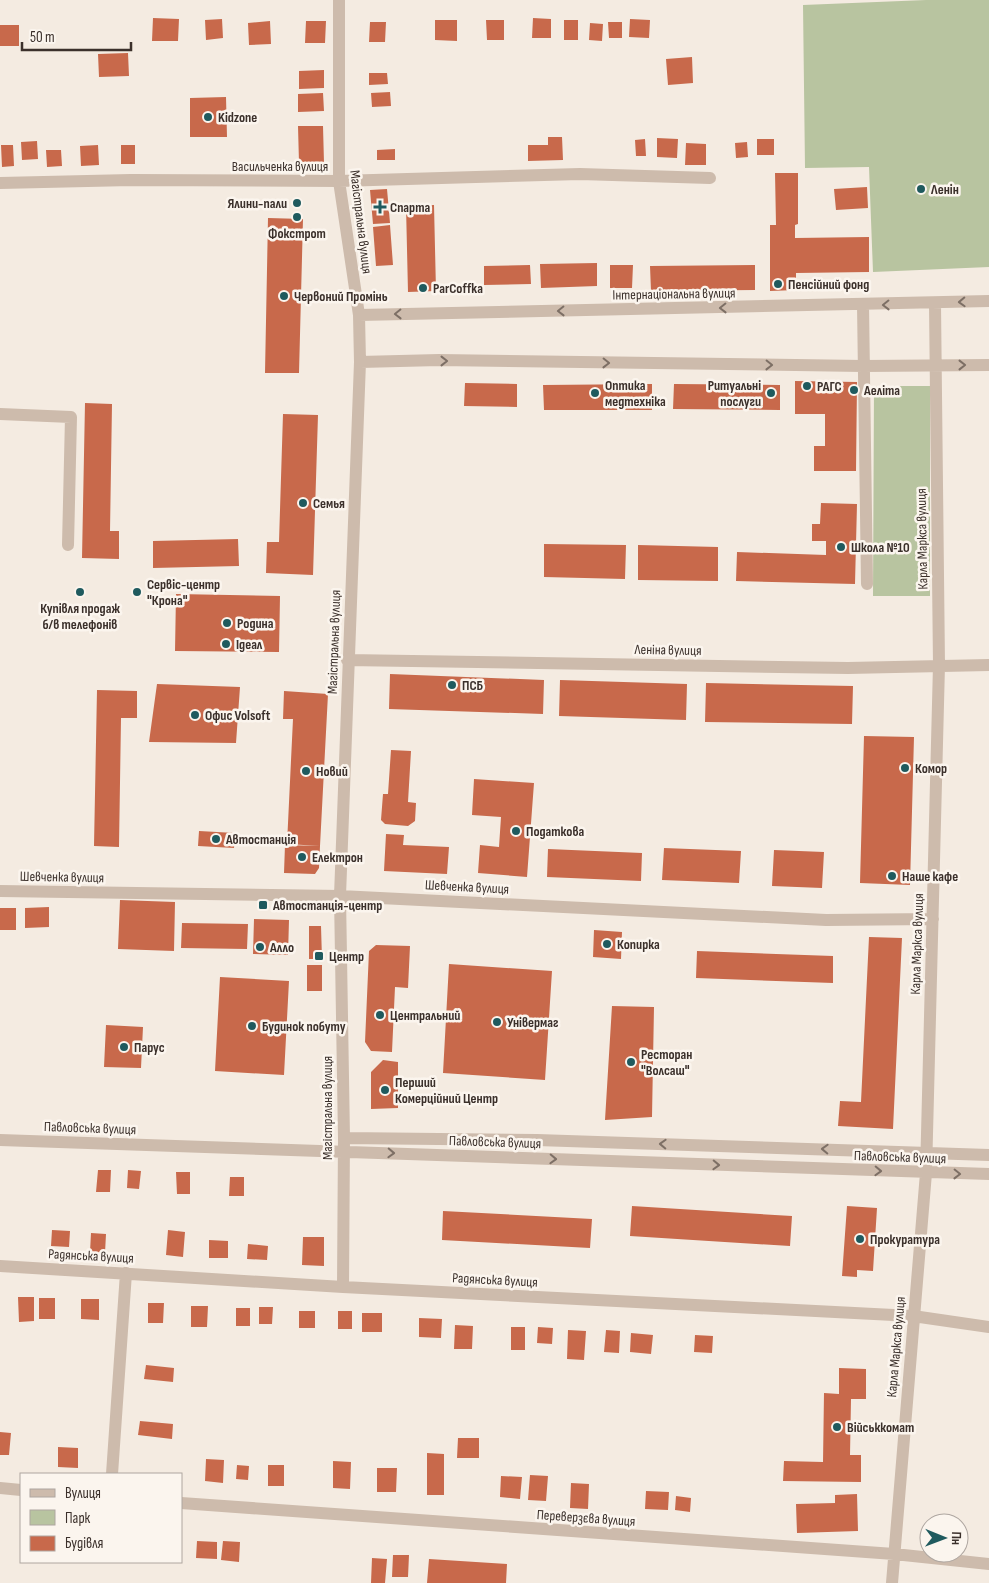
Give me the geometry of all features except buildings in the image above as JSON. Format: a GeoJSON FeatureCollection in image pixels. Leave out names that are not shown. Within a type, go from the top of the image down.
{"type":"FeatureCollection","features":[{"type":"Feature","properties":{"kind":"street","name":"Магістральна вулиця"},"geometry":{"type":"LineString","coordinates":[[339,0],[339,181],[359,315],[360,362],[340,896],[343,1287]]}},
{"type":"Feature","properties":{"kind":"street","name":"Васильченка вулиця"},"geometry":{"type":"LineString","coordinates":[[0,182],[131,180],[339,181],[580,174],[710,178]]}},
{"type":"Feature","properties":{"kind":"street","name":"Інтернаціональна вулиця"},"geometry":{"type":"LineString","coordinates":[[359,315],[934,304],[989,301]]}},
{"type":"Feature","properties":{"kind":"street","name":"Карла Маркса вулиця"},"geometry":{"type":"LineString","coordinates":[[892,1583],[926,1173],[939,665],[934,304]]}},
{"type":"Feature","properties":{"kind":"street"},"geometry":{"type":"LineString","coordinates":[[863,305],[867,584]]}},
{"type":"Feature","properties":{"kind":"street"},"geometry":{"type":"LineString","coordinates":[[360,362],[439,360],[863,366],[989,365]]}},
{"type":"Feature","properties":{"kind":"street"},"geometry":{"type":"LineString","coordinates":[[0,414],[71,417],[68,545]]}},
{"type":"Feature","properties":{"kind":"street","name":"Леніна вулиця"},"geometry":{"type":"LineString","coordinates":[[348,660],[848,668],[989,665]]}},
{"type":"Feature","properties":{"kind":"street","name":"Шевченка вулиця"},"geometry":{"type":"LineString","coordinates":[[0,891],[340,896],[826,920],[933,919]]}},
{"type":"Feature","properties":{"kind":"street","name":"Павловська вулиця"},"geometry":{"type":"LineString","coordinates":[[0,1140],[343,1145],[926,1173],[989,1174]]}},
{"type":"Feature","properties":{"kind":"street","name":"Павловська вулиця"},"geometry":{"type":"LineString","coordinates":[[343,1145],[537,1140],[989,1155]]}},
{"type":"Feature","properties":{"kind":"street","name":"Радянська вулиця"},"geometry":{"type":"LineString","coordinates":[[0,1266],[343,1287],[913,1316],[989,1327]]}},
{"type":"Feature","properties":{"kind":"street"},"geometry":{"type":"LineString","coordinates":[[112,1473],[126,1273]]}},
{"type":"Feature","properties":{"kind":"street"},"geometry":{"type":"LineString","coordinates":[[0,1488],[20,1490]]}},
{"type":"Feature","properties":{"kind":"street","name":"Переверзєва вулиця"},"geometry":{"type":"LineString","coordinates":[[182,1503],[894,1554],[989,1564]]}},
{"type":"Feature","properties":{"kind":"green space"},"geometry":{"type":"Polygon","coordinates":[[[926,0],[989,0],[989,267],[873,272],[869,167],[805,168],[803,5],[926,0]]]}},
{"type":"Feature","properties":{"kind":"green space"},"geometry":{"type":"Polygon","coordinates":[[[874,386],[930,386],[930,596],[873,596],[874,386]]]}},
{"type":"Feature","properties":{"kind":"place","name":"Kidzone"},"geometry":{"type":"Point","coordinates":[208,117]}},
{"type":"Feature","properties":{"kind":"place","name":"Ленін"},"geometry":{"type":"Point","coordinates":[921,189]}},
{"type":"Feature","properties":{"kind":"place","name":"Ялини-пали"},"geometry":{"type":"Point","coordinates":[297,203]}},
{"type":"Feature","properties":{"kind":"place","name":"Спарта"},"geometry":{"type":"Point","coordinates":[380,207]}},
{"type":"Feature","properties":{"kind":"place","name":"Фокстрот"},"geometry":{"type":"Point","coordinates":[297,217]}},
{"type":"Feature","properties":{"kind":"place","name":"Пенсійний фонд"},"geometry":{"type":"Point","coordinates":[778,284]}},
{"type":"Feature","properties":{"kind":"place","name":"ParCoffka"},"geometry":{"type":"Point","coordinates":[423,288]}},
{"type":"Feature","properties":{"kind":"place","name":"Червоний Промінь"},"geometry":{"type":"Point","coordinates":[284,296]}},
{"type":"Feature","properties":{"kind":"place","name":"РАГС"},"geometry":{"type":"Point","coordinates":[807,386]}},
{"type":"Feature","properties":{"kind":"place","name":"Аеліта"},"geometry":{"type":"Point","coordinates":[854,390]}},
{"type":"Feature","properties":{"kind":"place","name":"Оптика медтехніка"},"geometry":{"type":"Point","coordinates":[595,393]}},
{"type":"Feature","properties":{"kind":"place","name":"Ритуальні послуги"},"geometry":{"type":"Point","coordinates":[771,393]}},
{"type":"Feature","properties":{"kind":"place","name":"Семья"},"geometry":{"type":"Point","coordinates":[303,503]}},
{"type":"Feature","properties":{"kind":"place","name":"Школа №10"},"geometry":{"type":"Point","coordinates":[841,547]}},
{"type":"Feature","properties":{"kind":"place","name":"Купівля продаж б/в телефонів"},"geometry":{"type":"Point","coordinates":[80,592]}},
{"type":"Feature","properties":{"kind":"place","name":"Сервіс-центр \"Крона\""},"geometry":{"type":"Point","coordinates":[137,592]}},
{"type":"Feature","properties":{"kind":"place","name":"Родина"},"geometry":{"type":"Point","coordinates":[227,623]}},
{"type":"Feature","properties":{"kind":"place","name":"Ідеал"},"geometry":{"type":"Point","coordinates":[226,644]}},
{"type":"Feature","properties":{"kind":"place","name":"ПСБ"},"geometry":{"type":"Point","coordinates":[452,685]}},
{"type":"Feature","properties":{"kind":"place","name":"Офис Volsoft"},"geometry":{"type":"Point","coordinates":[195,715]}},
{"type":"Feature","properties":{"kind":"place","name":"Комор"},"geometry":{"type":"Point","coordinates":[905,768]}},
{"type":"Feature","properties":{"kind":"place","name":"Новий"},"geometry":{"type":"Point","coordinates":[306,771]}},
{"type":"Feature","properties":{"kind":"place","name":"Податкова"},"geometry":{"type":"Point","coordinates":[516,831]}},
{"type":"Feature","properties":{"kind":"place","name":"Автостанція"},"geometry":{"type":"Point","coordinates":[216,839]}},
{"type":"Feature","properties":{"kind":"place","name":"Електрон"},"geometry":{"type":"Point","coordinates":[302,857]}},
{"type":"Feature","properties":{"kind":"place","name":"Наше кафе"},"geometry":{"type":"Point","coordinates":[892,876]}},
{"type":"Feature","properties":{"kind":"place","name":"Автостанція-центр"},"geometry":{"type":"Point","coordinates":[263,905]}},
{"type":"Feature","properties":{"kind":"place","name":"Копирка"},"geometry":{"type":"Point","coordinates":[607,944]}},
{"type":"Feature","properties":{"kind":"place","name":"Алло"},"geometry":{"type":"Point","coordinates":[260,947]}},
{"type":"Feature","properties":{"kind":"place","name":"Центр"},"geometry":{"type":"Point","coordinates":[319,956]}},
{"type":"Feature","properties":{"kind":"place","name":"Центральний"},"geometry":{"type":"Point","coordinates":[380,1015]}},
{"type":"Feature","properties":{"kind":"place","name":"Універмаг"},"geometry":{"type":"Point","coordinates":[497,1022]}},
{"type":"Feature","properties":{"kind":"place","name":"Будинок побуту"},"geometry":{"type":"Point","coordinates":[252,1026]}},
{"type":"Feature","properties":{"kind":"place","name":"Парус"},"geometry":{"type":"Point","coordinates":[124,1047]}},
{"type":"Feature","properties":{"kind":"place","name":"Ресторан \"Волсаш\""},"geometry":{"type":"Point","coordinates":[631,1062]}},
{"type":"Feature","properties":{"kind":"place","name":"Перший Комерційний Центр"},"geometry":{"type":"Point","coordinates":[385,1090]}},
{"type":"Feature","properties":{"kind":"place","name":"Прокуратура"},"geometry":{"type":"Point","coordinates":[860,1239]}},
{"type":"Feature","properties":{"kind":"place","name":"Військкомат"},"geometry":{"type":"Point","coordinates":[837,1427]}}]}
